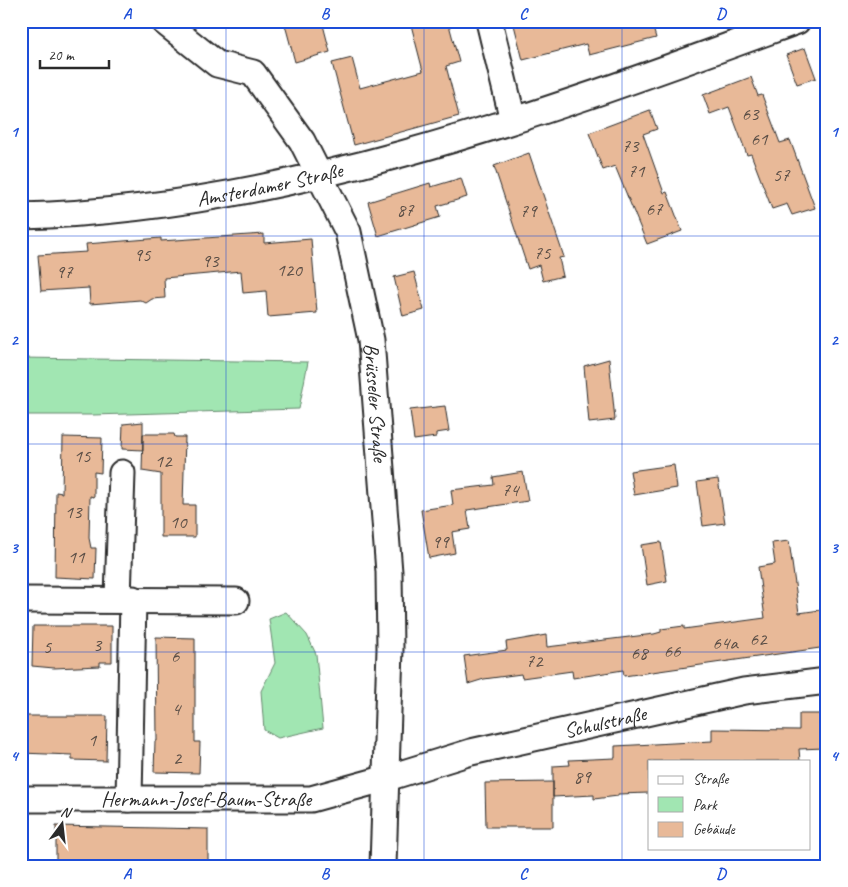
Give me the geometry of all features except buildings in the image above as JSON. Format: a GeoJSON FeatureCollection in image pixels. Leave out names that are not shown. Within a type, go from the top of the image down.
{"type":"FeatureCollection","features":[{"type":"Feature","properties":{"kind":"street","name":"Brüsseler Straße"},"geometry":{"type":"LineString","coordinates":[[162,21],[217,64],[253,73],[302,141],[348,232],[370,328],[389,572],[390,649],[383,866]]}},
{"type":"Feature","properties":{"kind":"street"},"geometry":{"type":"LineString","coordinates":[[489,21],[513,120]]}},
{"type":"Feature","properties":{"kind":"street","name":"Amsterdamer Straße"},"geometry":{"type":"LineString","coordinates":[[21,216],[71,215],[186,200],[320,176],[513,120],[661,71],[772,26],[797,21]]}},
{"type":"Feature","properties":{"kind":"street"},"geometry":{"type":"LineString","coordinates":[[122,473],[129,799]]}},
{"type":"Feature","properties":{"kind":"street"},"geometry":{"type":"LineString","coordinates":[[21,600],[236,601]]}},
{"type":"Feature","properties":{"kind":"street","name":"Schulstraße"},"geometry":{"type":"LineString","coordinates":[[387,778],[471,752],[744,691],[827,681]]}},
{"type":"Feature","properties":{"kind":"street","name":"Hermann-Josef-Baum-Straße"},"geometry":{"type":"LineString","coordinates":[[21,799],[311,799],[387,778]]}},
{"type":"Feature","properties":{"kind":"green space"},"geometry":{"type":"Polygon","coordinates":[[[21,358],[308,362],[299,409],[93,415],[21,415],[21,358]]]}},
{"type":"Feature","properties":{"kind":"green space"},"geometry":{"type":"Polygon","coordinates":[[[286,612],[307,635],[316,654],[323,728],[278,738],[264,730],[261,691],[275,663],[269,619],[286,612]]]}}]}
